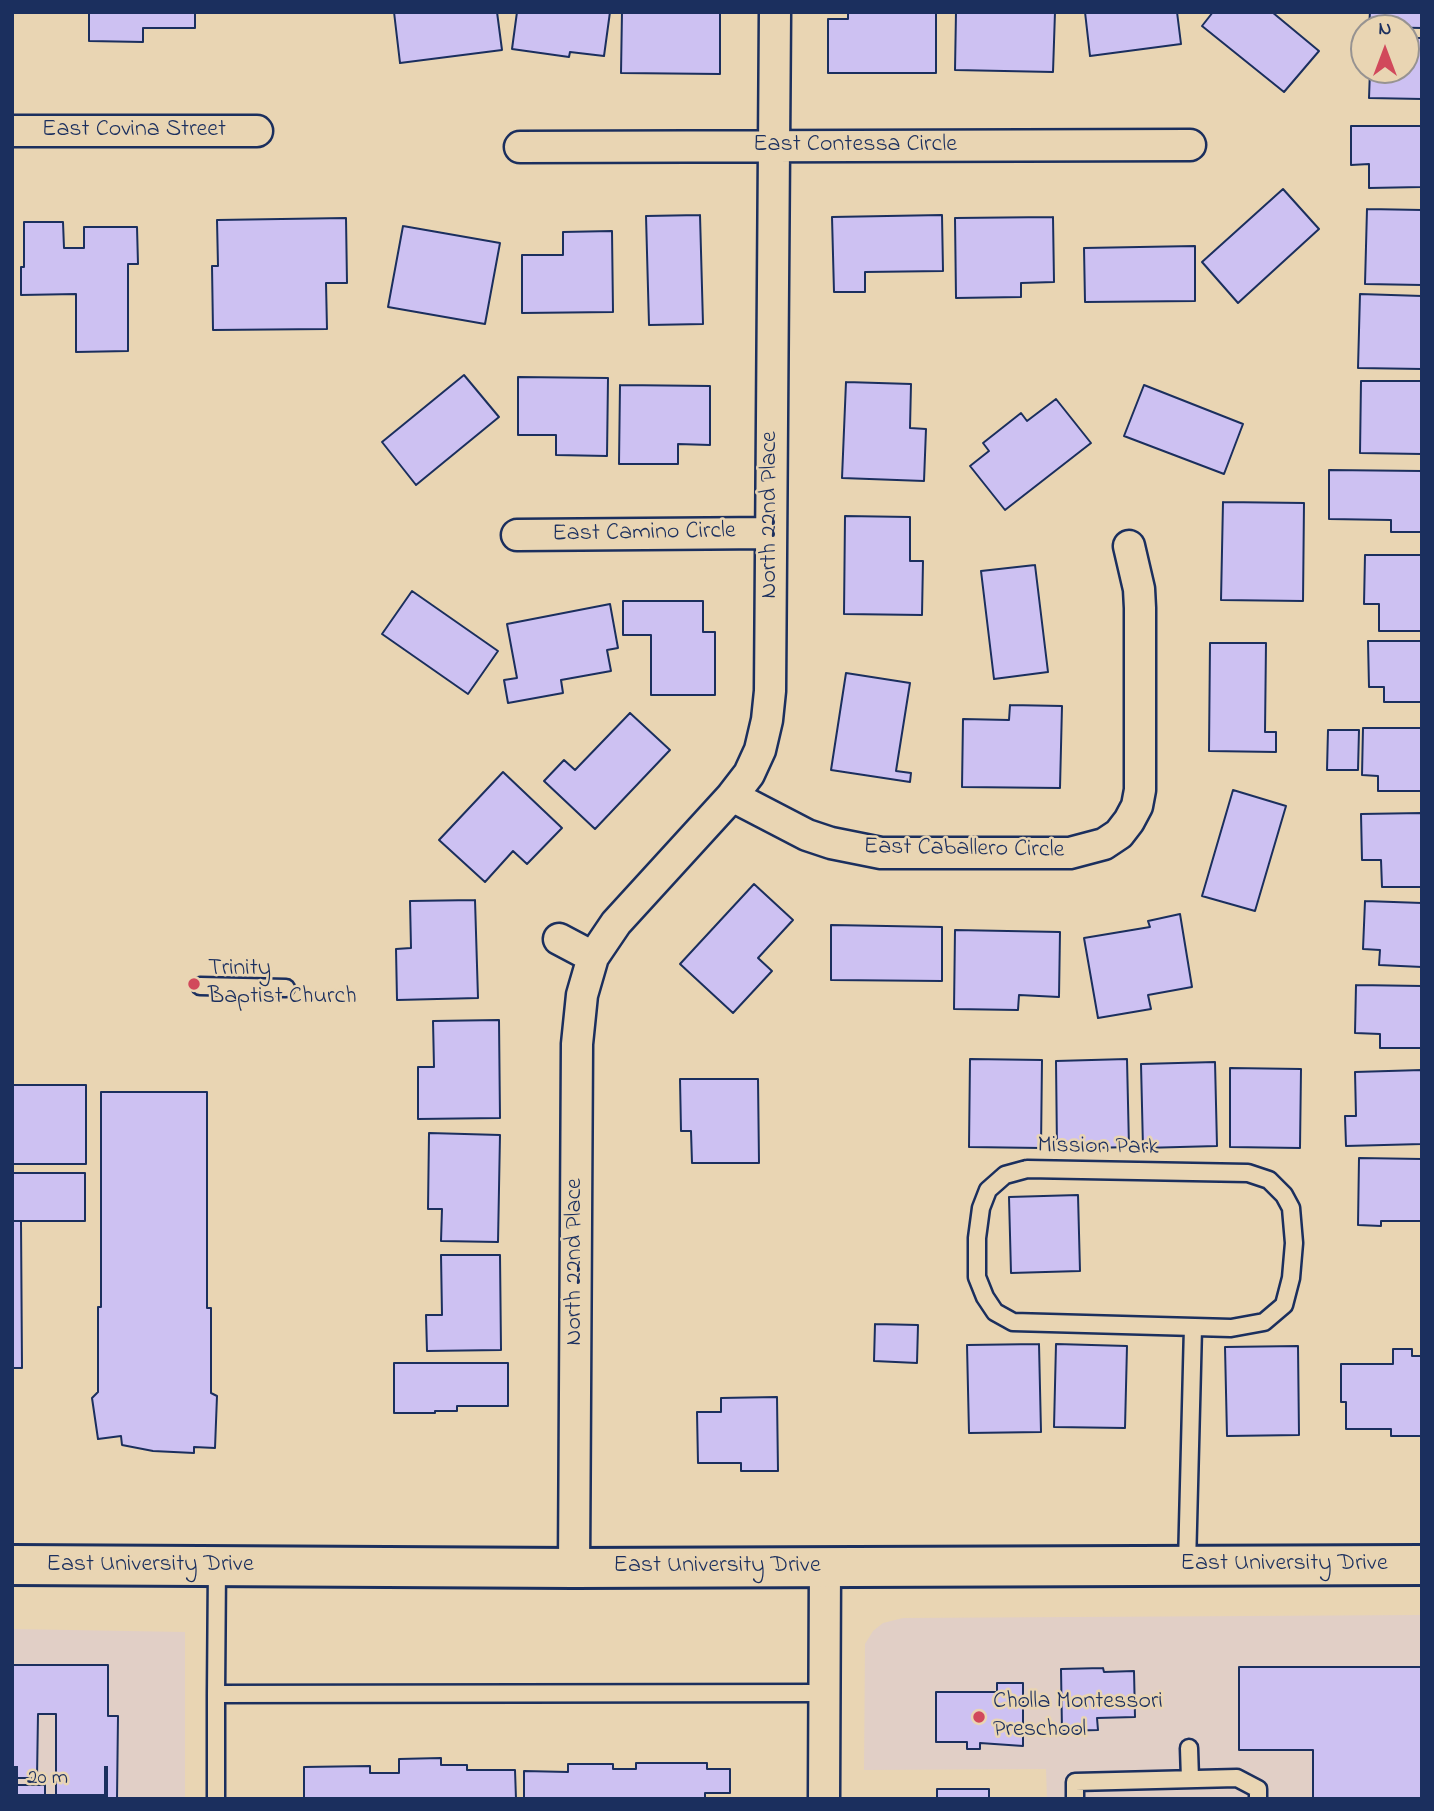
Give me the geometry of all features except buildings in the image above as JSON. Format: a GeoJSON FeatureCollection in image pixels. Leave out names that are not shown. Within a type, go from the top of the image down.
{"type":"FeatureCollection","features":[{"type":"Feature","properties":{"kind":"main road","name":"East University Drive"},"geometry":{"type":"LineString","coordinates":[[12,1565],[574,1568],[1422,1565]]}},
{"type":"Feature","properties":{"kind":"street","name":"North 22nd Place"},"geometry":{"type":"LineString","coordinates":[[574,1568],[577,1044],[582,995],[593,957],[616,923],[749,774],[760,750],[767,720],[770,691],[775,12]]}},
{"type":"Feature","properties":{"kind":"street","name":"East Covina Street"},"geometry":{"type":"LineString","coordinates":[[12,131],[257,131]]}},
{"type":"Feature","properties":{"kind":"street","name":"East Contessa Circle"},"geometry":{"type":"LineString","coordinates":[[520,147],[1190,145]]}},
{"type":"Feature","properties":{"kind":"street","name":"East Camino Circle"},"geometry":{"type":"LineString","coordinates":[[517,535],[771,533]]}},
{"type":"Feature","properties":{"kind":"street","name":"East Caballero Circle"},"geometry":{"type":"LineString","coordinates":[[732,796],[807,835],[831,843],[881,853],[1070,853],[1104,844],[1119,834],[1129,821],[1137,806],[1140,790],[1141,620],[1139,589],[1129,546]]}},
{"type":"Feature","properties":{"kind":"street"},"geometry":{"type":"LineString","coordinates":[[559,939],[593,957]]}},
{"type":"Feature","properties":{"kind":"street"},"geometry":{"type":"LineString","coordinates":[[824,1799],[825,1566]]}},
{"type":"Feature","properties":{"kind":"lane"},"geometry":{"type":"LineString","coordinates":[[200,986],[286,988]]}},
{"type":"Feature","properties":{"kind":"lane","name":"Mission Park"},"geometry":{"type":"LineString","coordinates":[[1027,1168],[1248,1173],[1269,1180],[1284,1195],[1290,1208],[1294,1243],[1291,1278],[1284,1305],[1264,1322],[1231,1328],[1193,1327],[1013,1322],[995,1312],[985,1297],[978,1277],[979,1218],[988,1190],[1005,1175],[1027,1168]]}},
{"type":"Feature","properties":{"kind":"lane"},"geometry":{"type":"LineString","coordinates":[[1187,1565],[1193,1327]]}},
{"type":"Feature","properties":{"kind":"lane"},"geometry":{"type":"LineString","coordinates":[[216,1799],[217,1566]]}},
{"type":"Feature","properties":{"kind":"lane"},"geometry":{"type":"LineString","coordinates":[[216,1694],[825,1693]]}},
{"type":"Feature","properties":{"kind":"lane"},"geometry":{"type":"LineString","coordinates":[[1189,1748],[1190,1779]]}},
{"type":"Feature","properties":{"kind":"lane"},"geometry":{"type":"LineString","coordinates":[[1075,1799],[1075,1782],[1237,1778],[1258,1789],[1258,1799]]}},
{"type":"Feature","properties":{"kind":"shaded area"},"geometry":{"type":"Polygon","coordinates":[[[1422,1615],[1422,1799],[1047,1799],[1046,1769],[864,1770],[865,1644],[873,1631],[883,1623],[903,1618],[1422,1615]]]}},
{"type":"Feature","properties":{"kind":"shaded area"},"geometry":{"type":"Polygon","coordinates":[[[12,1629],[185,1632],[185,1799],[12,1799],[12,1629]]]}},
{"type":"Feature","properties":{"kind":"place","name":"Trinity Baptist Church"},"geometry":{"type":"Point","coordinates":[194,984]}},
{"type":"Feature","properties":{"kind":"place","name":"Cholla Montessori Preschool"},"geometry":{"type":"Point","coordinates":[979,1717]}}]}
